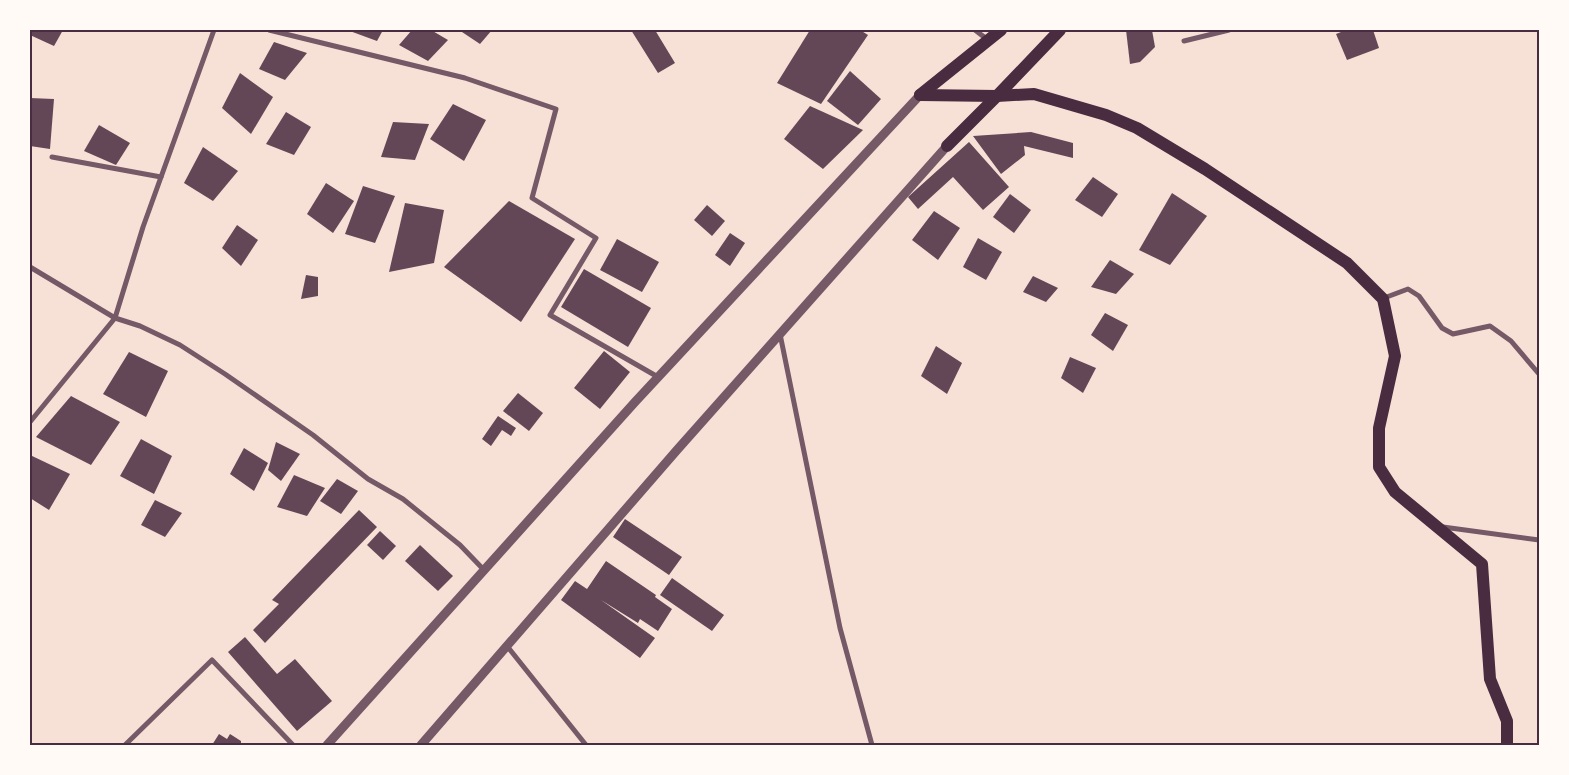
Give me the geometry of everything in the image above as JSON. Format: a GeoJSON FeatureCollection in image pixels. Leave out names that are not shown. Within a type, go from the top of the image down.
{"type":"FeatureCollection","features":[{"type":"Feature","properties":{"kind":"main road"},"geometry":{"type":"LineString","coordinates":[[920,95],[1001,30]]}},
{"type":"Feature","properties":{"kind":"main road"},"geometry":{"type":"LineString","coordinates":[[947,146],[1060,30]]}},
{"type":"Feature","properties":{"kind":"main road"},"geometry":{"type":"LineString","coordinates":[[920,95],[997,96],[1034,94],[1106,114],[1137,128],[1205,169],[1347,263],[1383,299],[1395,356],[1379,428],[1379,467],[1396,492],[1482,564],[1490,679],[1507,722],[1507,745]]}},
{"type":"Feature","properties":{"kind":"street"},"geometry":{"type":"LineString","coordinates":[[30,422],[115,318],[161,177],[214,30]]}},
{"type":"Feature","properties":{"kind":"street"},"geometry":{"type":"LineString","coordinates":[[269,30],[465,78],[556,108],[532,198],[596,238],[550,315],[658,377]]}},
{"type":"Feature","properties":{"kind":"street"},"geometry":{"type":"LineString","coordinates":[[975,30],[988,40]]}},
{"type":"Feature","properties":{"kind":"street"},"geometry":{"type":"LineString","coordinates":[[1184,41],[1229,30]]}},
{"type":"Feature","properties":{"kind":"street"},"geometry":{"type":"LineString","coordinates":[[326,745],[658,377],[920,95]]}},
{"type":"Feature","properties":{"kind":"street"},"geometry":{"type":"LineString","coordinates":[[421,745],[947,146]]}},
{"type":"Feature","properties":{"kind":"street"},"geometry":{"type":"LineString","coordinates":[[52,157],[161,177]]}},
{"type":"Feature","properties":{"kind":"street"},"geometry":{"type":"LineString","coordinates":[[30,267],[115,318],[140,326],[180,345],[225,374],[312,435],[368,479],[403,499],[460,546],[484,570]]}},
{"type":"Feature","properties":{"kind":"street"},"geometry":{"type":"LineString","coordinates":[[1383,299],[1408,289],[1419,296],[1442,328],[1453,334],[1490,326],[1511,341],[1539,374]]}},
{"type":"Feature","properties":{"kind":"street"},"geometry":{"type":"LineString","coordinates":[[780,334],[840,628],[872,745]]}},
{"type":"Feature","properties":{"kind":"street"},"geometry":{"type":"LineString","coordinates":[[1437,526],[1539,540]]}},
{"type":"Feature","properties":{"kind":"street"},"geometry":{"type":"LineString","coordinates":[[507,646],[586,745]]}},
{"type":"Feature","properties":{"kind":"street"},"geometry":{"type":"LineString","coordinates":[[125,745],[212,660],[293,745]]}},
{"type":"Feature","properties":{"kind":"building"},"geometry":{"type":"Polygon","coordinates":[[[30,30],[63,30],[54,46],[30,35],[30,30]]]}},
{"type":"Feature","properties":{"kind":"building"},"geometry":{"type":"Polygon","coordinates":[[[347,30],[383,30],[377,41],[347,30]]]}},
{"type":"Feature","properties":{"kind":"building"},"geometry":{"type":"Polygon","coordinates":[[[412,30],[431,30],[448,40],[428,61],[399,45],[412,30]]]}},
{"type":"Feature","properties":{"kind":"building"},"geometry":{"type":"Polygon","coordinates":[[[459,30],[492,30],[480,44],[459,30]]]}},
{"type":"Feature","properties":{"kind":"building"},"geometry":{"type":"Polygon","coordinates":[[[631,30],[655,30],[675,63],[658,73],[631,30]]]}},
{"type":"Feature","properties":{"kind":"building"},"geometry":{"type":"Polygon","coordinates":[[[810,30],[860,30],[868,35],[821,104],[777,83],[810,30]]]}},
{"type":"Feature","properties":{"kind":"building"},"geometry":{"type":"Polygon","coordinates":[[[1126,30],[1152,30],[1155,47],[1140,62],[1130,64],[1126,30]]]}},
{"type":"Feature","properties":{"kind":"building"},"geometry":{"type":"Polygon","coordinates":[[[1346,30],[1373,30],[1379,48],[1347,60],[1336,34],[1346,30]]]}},
{"type":"Feature","properties":{"kind":"building"},"geometry":{"type":"Polygon","coordinates":[[[274,42],[307,53],[285,80],[259,69],[274,42]]]}},
{"type":"Feature","properties":{"kind":"building"},"geometry":{"type":"Polygon","coordinates":[[[850,71],[881,99],[858,125],[827,101],[850,71]]]}},
{"type":"Feature","properties":{"kind":"building"},"geometry":{"type":"Polygon","coordinates":[[[240,73],[273,97],[251,134],[222,108],[240,73]]]}},
{"type":"Feature","properties":{"kind":"building"},"geometry":{"type":"Polygon","coordinates":[[[30,98],[54,99],[50,149],[30,146],[30,98]]]}},
{"type":"Feature","properties":{"kind":"building"},"geometry":{"type":"Polygon","coordinates":[[[453,104],[486,120],[464,161],[430,139],[453,104]]]}},
{"type":"Feature","properties":{"kind":"building"},"geometry":{"type":"Polygon","coordinates":[[[810,106],[863,130],[823,169],[784,139],[810,106]]]}},
{"type":"Feature","properties":{"kind":"building"},"geometry":{"type":"Polygon","coordinates":[[[286,112],[311,127],[294,155],[266,144],[286,112]]]}},
{"type":"Feature","properties":{"kind":"building"},"geometry":{"type":"Polygon","coordinates":[[[393,122],[429,124],[415,160],[381,157],[393,122]]]}},
{"type":"Feature","properties":{"kind":"building"},"geometry":{"type":"Polygon","coordinates":[[[99,125],[130,143],[116,165],[84,151],[99,125]]]}},
{"type":"Feature","properties":{"kind":"building"},"geometry":{"type":"Polygon","coordinates":[[[1031,132],[1073,143],[1073,158],[1024,146],[1025,155],[1001,174],[973,136],[1031,132]]]}},
{"type":"Feature","properties":{"kind":"building"},"geometry":{"type":"Polygon","coordinates":[[[969,142],[1009,187],[983,210],[953,177],[918,209],[908,197],[969,142]]]}},
{"type":"Feature","properties":{"kind":"building"},"geometry":{"type":"Polygon","coordinates":[[[203,147],[238,171],[213,201],[184,183],[203,147]]]}},
{"type":"Feature","properties":{"kind":"building"},"geometry":{"type":"Polygon","coordinates":[[[1093,177],[1118,194],[1102,217],[1075,200],[1093,177]]]}},
{"type":"Feature","properties":{"kind":"building"},"geometry":{"type":"Polygon","coordinates":[[[326,183],[354,201],[333,233],[307,214],[326,183]]]}},
{"type":"Feature","properties":{"kind":"building"},"geometry":{"type":"Polygon","coordinates":[[[363,186],[395,196],[375,243],[345,234],[363,186]]]}},
{"type":"Feature","properties":{"kind":"building"},"geometry":{"type":"Polygon","coordinates":[[[1172,193],[1207,216],[1170,265],[1139,250],[1172,193]]]}},
{"type":"Feature","properties":{"kind":"building"},"geometry":{"type":"Polygon","coordinates":[[[1010,194],[1031,210],[1014,233],[993,217],[1010,194]]]}},
{"type":"Feature","properties":{"kind":"building"},"geometry":{"type":"Polygon","coordinates":[[[509,201],[575,239],[521,322],[444,267],[509,201]]]}},
{"type":"Feature","properties":{"kind":"building"},"geometry":{"type":"Polygon","coordinates":[[[405,203],[444,210],[434,263],[389,272],[405,203]]]}},
{"type":"Feature","properties":{"kind":"building"},"geometry":{"type":"Polygon","coordinates":[[[707,205],[725,221],[712,236],[694,220],[707,205]]]}},
{"type":"Feature","properties":{"kind":"building"},"geometry":{"type":"Polygon","coordinates":[[[934,211],[960,228],[938,260],[912,240],[934,211]]]}},
{"type":"Feature","properties":{"kind":"building"},"geometry":{"type":"Polygon","coordinates":[[[237,225],[258,240],[241,266],[222,248],[237,225]]]}},
{"type":"Feature","properties":{"kind":"building"},"geometry":{"type":"Polygon","coordinates":[[[730,233],[745,243],[730,266],[715,255],[730,233]]]}},
{"type":"Feature","properties":{"kind":"building"},"geometry":{"type":"Polygon","coordinates":[[[978,238],[1002,252],[986,280],[963,267],[978,238]]]}},
{"type":"Feature","properties":{"kind":"building"},"geometry":{"type":"Polygon","coordinates":[[[617,239],[659,262],[642,292],[600,270],[617,239]]]}},
{"type":"Feature","properties":{"kind":"building"},"geometry":{"type":"Polygon","coordinates":[[[1110,260],[1134,274],[1116,294],[1091,287],[1110,260]]]}},
{"type":"Feature","properties":{"kind":"building"},"geometry":{"type":"Polygon","coordinates":[[[584,269],[651,308],[628,347],[561,307],[584,269]]]}},
{"type":"Feature","properties":{"kind":"building"},"geometry":{"type":"Polygon","coordinates":[[[306,275],[318,277],[318,296],[301,299],[306,275]]]}},
{"type":"Feature","properties":{"kind":"building"},"geometry":{"type":"Polygon","coordinates":[[[1033,276],[1058,288],[1046,302],[1023,292],[1033,276]]]}},
{"type":"Feature","properties":{"kind":"building"},"geometry":{"type":"Polygon","coordinates":[[[1105,313],[1128,325],[1113,351],[1091,335],[1105,313]]]}},
{"type":"Feature","properties":{"kind":"building"},"geometry":{"type":"Polygon","coordinates":[[[936,346],[962,363],[947,394],[921,376],[936,346]]]}},
{"type":"Feature","properties":{"kind":"building"},"geometry":{"type":"Polygon","coordinates":[[[604,351],[630,372],[600,409],[574,388],[604,351]]]}},
{"type":"Feature","properties":{"kind":"building"},"geometry":{"type":"Polygon","coordinates":[[[129,352],[168,371],[146,417],[103,394],[129,352]]]}},
{"type":"Feature","properties":{"kind":"building"},"geometry":{"type":"Polygon","coordinates":[[[1070,357],[1096,368],[1083,393],[1061,378],[1070,357]]]}},
{"type":"Feature","properties":{"kind":"building"},"geometry":{"type":"Polygon","coordinates":[[[518,393],[543,413],[529,431],[503,411],[518,393]]]}},
{"type":"Feature","properties":{"kind":"building"},"geometry":{"type":"Polygon","coordinates":[[[71,396],[120,422],[91,465],[36,437],[71,396]]]}},
{"type":"Feature","properties":{"kind":"building"},"geometry":{"type":"Polygon","coordinates":[[[498,416],[516,428],[511,436],[502,430],[491,446],[482,439],[498,416]]]}},
{"type":"Feature","properties":{"kind":"building"},"geometry":{"type":"Polygon","coordinates":[[[141,439],[172,456],[154,494],[120,476],[141,439]]]}},
{"type":"Feature","properties":{"kind":"building"},"geometry":{"type":"Polygon","coordinates":[[[276,442],[300,454],[281,481],[268,470],[276,442]]]}},
{"type":"Feature","properties":{"kind":"building"},"geometry":{"type":"Polygon","coordinates":[[[244,448],[268,463],[254,491],[230,474],[244,448]]]}},
{"type":"Feature","properties":{"kind":"building"},"geometry":{"type":"Polygon","coordinates":[[[30,455],[70,474],[49,510],[30,498],[30,455]]]}},
{"type":"Feature","properties":{"kind":"building"},"geometry":{"type":"Polygon","coordinates":[[[294,475],[325,488],[307,516],[277,507],[294,475]]]}},
{"type":"Feature","properties":{"kind":"building"},"geometry":{"type":"Polygon","coordinates":[[[337,479],[358,491],[341,514],[320,501],[337,479]]]}},
{"type":"Feature","properties":{"kind":"building"},"geometry":{"type":"Polygon","coordinates":[[[155,500],[182,513],[165,537],[141,525],[155,500]]]}},
{"type":"Feature","properties":{"kind":"building"},"geometry":{"type":"Polygon","coordinates":[[[359,510],[377,527],[265,643],[253,630],[279,604],[272,600],[359,510]]]}},
{"type":"Feature","properties":{"kind":"building"},"geometry":{"type":"Polygon","coordinates":[[[625,519],[682,557],[669,575],[613,537],[625,519]]]}},
{"type":"Feature","properties":{"kind":"building"},"geometry":{"type":"Polygon","coordinates":[[[380,531],[396,546],[383,560],[367,545],[380,531]]]}},
{"type":"Feature","properties":{"kind":"building"},"geometry":{"type":"Polygon","coordinates":[[[420,545],[453,576],[438,591],[405,561],[420,545]]]}},
{"type":"Feature","properties":{"kind":"building"},"geometry":{"type":"Polygon","coordinates":[[[606,561],[656,595],[655,597],[672,609],[658,631],[640,619],[638,623],[601,600],[655,638],[640,658],[561,600],[575,581],[587,589],[606,561]]]}},
{"type":"Feature","properties":{"kind":"building"},"geometry":{"type":"Polygon","coordinates":[[[672,578],[724,615],[712,631],[660,595],[672,578]]]}},
{"type":"Feature","properties":{"kind":"building"},"geometry":{"type":"Polygon","coordinates":[[[245,637],[277,674],[295,659],[332,701],[297,731],[228,652],[245,637]]]}},
{"type":"Feature","properties":{"kind":"building"},"geometry":{"type":"Polygon","coordinates":[[[219,734],[227,739],[230,734],[241,741],[241,745],[212,745],[219,734]]]}}]}
